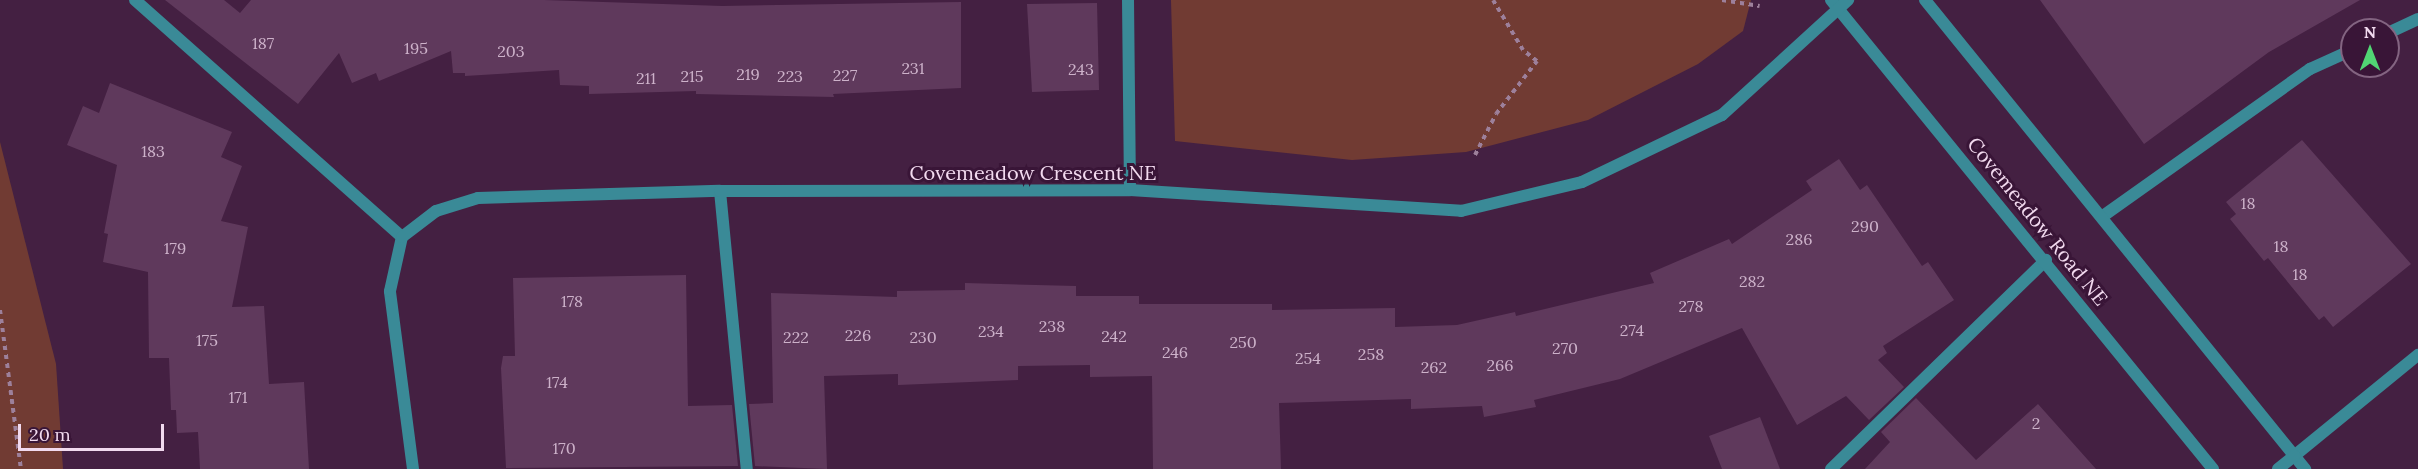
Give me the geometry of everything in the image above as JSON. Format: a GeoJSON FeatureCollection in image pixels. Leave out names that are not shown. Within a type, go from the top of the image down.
{"type":"FeatureCollection","features":[{"type":"Feature","properties":{"kind":"street"},"geometry":{"type":"LineString","coordinates":[[135,0],[402,237],[390,291],[413,469]]}},
{"type":"Feature","properties":{"kind":"street"},"geometry":{"type":"LineString","coordinates":[[1128,0],[1130,190]]}},
{"type":"Feature","properties":{"kind":"street","name":"Covemeadow Crescent NE"},"geometry":{"type":"LineString","coordinates":[[402,237],[436,211],[478,198],[720,191],[1130,190],[1461,211],[1582,182],[1722,115],[1834,5],[1848,0]]}},
{"type":"Feature","properties":{"kind":"street"},"geometry":{"type":"LineString","coordinates":[[1924,0],[2103,216],[2305,469]]}},
{"type":"Feature","properties":{"kind":"street","name":"Covemeadow Road NE"},"geometry":{"type":"LineString","coordinates":[[1834,5],[2046,260],[2213,469]]}},
{"type":"Feature","properties":{"kind":"street"},"geometry":{"type":"LineString","coordinates":[[2400,27],[2418,19]]}},
{"type":"Feature","properties":{"kind":"street"},"geometry":{"type":"LineString","coordinates":[[2103,216],[2310,69],[2340,55]]}},
{"type":"Feature","properties":{"kind":"street"},"geometry":{"type":"LineString","coordinates":[[720,191],[747,469]]}},
{"type":"Feature","properties":{"kind":"street"},"geometry":{"type":"LineString","coordinates":[[1831,469],[2046,260]]}},
{"type":"Feature","properties":{"kind":"street"},"geometry":{"type":"LineString","coordinates":[[2278,469],[2418,355]]}},
{"type":"Feature","properties":{"kind":"path"},"geometry":{"type":"LineString","coordinates":[[1475,155],[1496,114],[1537,61],[1517,41],[1493,0]]}},
{"type":"Feature","properties":{"kind":"path"},"geometry":{"type":"LineString","coordinates":[[1722,0],[1760,6]]}},
{"type":"Feature","properties":{"kind":"path"},"geometry":{"type":"LineString","coordinates":[[0,310],[21,469]]}},
{"type":"Feature","properties":{"kind":"shaded area"},"geometry":{"type":"Polygon","coordinates":[[[1171,0],[1751,0],[1743,31],[1698,64],[1588,120],[1466,152],[1352,160],[1175,141],[1171,0]]]}},
{"type":"Feature","properties":{"kind":"shaded area"},"geometry":{"type":"Polygon","coordinates":[[[0,142],[56,364],[63,469],[0,469],[0,142]]]}},
{"type":"Feature","properties":{"kind":"building"},"geometry":{"type":"Polygon","coordinates":[[[165,0],[224,0],[240,13],[251,0],[544,0],[722,6],[961,2],[961,88],[833,94],[834,97],[696,94],[696,91],[589,94],[589,86],[560,85],[559,70],[465,76],[465,73],[453,73],[451,51],[379,81],[376,73],[352,83],[339,53],[298,104],[165,0]]]}},
{"type":"Feature","properties":{"kind":"building"},"geometry":{"type":"Polygon","coordinates":[[[2040,0],[2360,0],[2269,52],[2144,144],[2040,0]]]}},
{"type":"Feature","properties":{"kind":"building"},"geometry":{"type":"Polygon","coordinates":[[[1097,3],[1099,90],[1032,92],[1027,4],[1097,3]]]}},
{"type":"Feature","properties":{"kind":"building"},"geometry":{"type":"Polygon","coordinates":[[[110,83],[232,132],[221,157],[242,166],[221,221],[248,227],[232,307],[264,306],[269,384],[304,382],[309,469],[200,469],[198,432],[177,433],[176,410],[171,410],[169,358],[149,358],[148,272],[103,262],[108,234],[104,233],[117,165],[67,145],[83,106],[99,113],[110,83]]]}},
{"type":"Feature","properties":{"kind":"building"},"geometry":{"type":"Polygon","coordinates":[[[2302,140],[2411,264],[2333,327],[2324,316],[2319,320],[2268,258],[2264,261],[2230,219],[2236,214],[2226,202],[2302,140]]]}},
{"type":"Feature","properties":{"kind":"building"},"geometry":{"type":"Polygon","coordinates":[[[1839,159],[1860,190],[1867,185],[1922,266],[1928,262],[1954,300],[1883,346],[1887,353],[1878,360],[1904,387],[1869,420],[1846,396],[1797,425],[1742,328],[1620,379],[1534,400],[1536,407],[1484,417],[1482,406],[1411,409],[1411,399],[1279,403],[1281,469],[1153,469],[1152,376],[1090,377],[1090,365],[1018,366],[1018,380],[898,385],[898,374],[824,376],[827,469],[755,466],[749,404],[773,403],[771,293],[897,297],[897,291],[965,290],[965,283],[1076,286],[1076,296],[1139,296],[1139,304],[1272,304],[1272,310],[1395,308],[1395,327],[1457,325],[1515,312],[1516,316],[1654,283],[1650,273],[1729,239],[1732,244],[1812,190],[1806,181],[1839,159]]]}},
{"type":"Feature","properties":{"kind":"building"},"geometry":{"type":"Polygon","coordinates":[[[686,275],[688,406],[732,405],[738,466],[506,468],[501,368],[503,356],[515,356],[513,278],[686,275]]]}},
{"type":"Feature","properties":{"kind":"building"},"geometry":{"type":"Polygon","coordinates":[[[1916,398],[1976,460],[2038,404],[2096,469],[1865,469],[1890,442],[1881,432],[1916,398]]]}},
{"type":"Feature","properties":{"kind":"building"},"geometry":{"type":"Polygon","coordinates":[[[1760,417],[1780,469],[1722,469],[1709,436],[1760,417]]]}}]}
